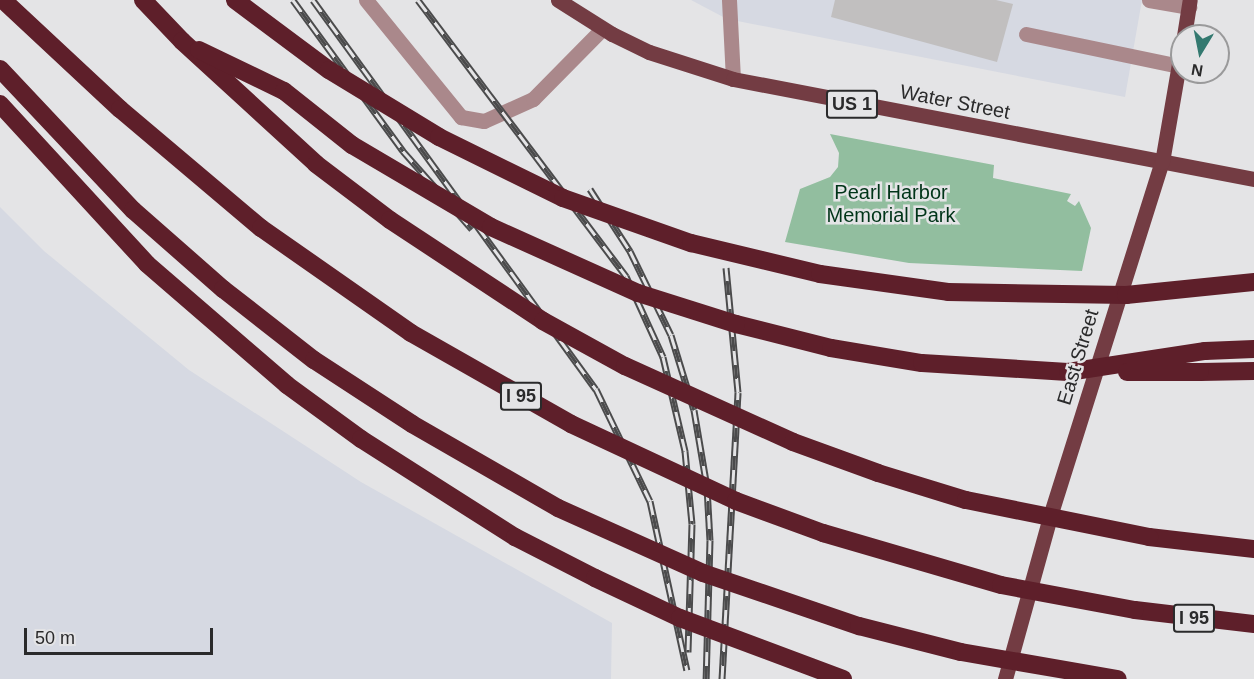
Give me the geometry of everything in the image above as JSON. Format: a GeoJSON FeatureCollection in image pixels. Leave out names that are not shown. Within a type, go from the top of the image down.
{"type":"FeatureCollection","features":[{"type":"Feature","properties":{"kind":"highway","name":"I 95"},"geometry":{"type":"LineString","coordinates":[[3,0],[120,109],[261,228],[411,333],[582,429],[736,501],[912,562],[1089,603],[1254,624]]}},
{"type":"Feature","properties":{"kind":"highway"},"geometry":{"type":"LineString","coordinates":[[143,0],[182,42],[316,164],[390,220],[543,321],[708,406],[814,450],[966,500],[1149,537],[1254,549]]}},
{"type":"Feature","properties":{"kind":"highway"},"geometry":{"type":"LineString","coordinates":[[235,0],[329,70],[488,163],[563,198],[702,246],[820,274],[948,292],[1126,295],[1254,282]]}},
{"type":"Feature","properties":{"kind":"highway"},"geometry":{"type":"LineString","coordinates":[[182,42],[284,91],[352,146],[445,202],[528,245],[638,292],[736,324],[831,348],[972,369],[1068,372],[1254,371]]}},
{"type":"Feature","properties":{"kind":"highway"},"geometry":{"type":"LineString","coordinates":[[0,69],[134,210],[266,323],[382,405],[558,508],[703,573],[859,626],[961,652],[1119,679]]}},
{"type":"Feature","properties":{"kind":"highway"},"geometry":{"type":"LineString","coordinates":[[0,104],[147,264],[287,385],[361,439],[515,537],[595,578],[680,618],[843,679]]}},
{"type":"Feature","properties":{"kind":"highway"},"geometry":{"type":"LineString","coordinates":[[1068,372],[1205,351],[1254,350]]}},
{"type":"Feature","properties":{"kind":"main road","name":"Water Street"},"geometry":{"type":"LineString","coordinates":[[558,0],[602,28],[649,52],[733,79],[1254,179]]}},
{"type":"Feature","properties":{"kind":"main road"},"geometry":{"type":"LineString","coordinates":[[1186,24],[1190,3]]}},
{"type":"Feature","properties":{"kind":"main road","name":"East Street"},"geometry":{"type":"LineString","coordinates":[[1005,679],[1052,513],[1162,162],[1176,84]]}},
{"type":"Feature","properties":{"kind":"lane"},"geometry":{"type":"LineString","coordinates":[[366,0],[461,117],[484,121],[533,99],[602,28]]}},
{"type":"Feature","properties":{"kind":"lane"},"geometry":{"type":"LineString","coordinates":[[729,0],[733,79]]}},
{"type":"Feature","properties":{"kind":"lane"},"geometry":{"type":"LineString","coordinates":[[1149,0],[1190,3]]}},
{"type":"Feature","properties":{"kind":"lane"},"geometry":{"type":"LineString","coordinates":[[1026,34],[1170,64]]}},
{"type":"Feature","properties":{"kind":"shaded area"},"geometry":{"type":"Polygon","coordinates":[[[691,0],[1142,0],[1125,97],[727,19],[691,0]]]}},
{"type":"Feature","properties":{"kind":"shaded area"},"geometry":{"type":"Polygon","coordinates":[[[0,207],[44,251],[189,370],[361,482],[612,623],[611,679],[0,679],[0,207]]]}},
{"type":"Feature","properties":{"kind":"green space","name":"Pearl Harbor Memorial Park"},"geometry":{"type":"Polygon","coordinates":[[[830,134],[994,165],[993,178],[1071,194],[1067,201],[1075,206],[1079,201],[1091,228],[1082,271],[909,263],[785,242],[800,189],[830,177],[838,167],[839,153],[830,134]]]}},
{"type":"Feature","properties":{"kind":"building"},"geometry":{"type":"Polygon","coordinates":[[[835,0],[996,0],[1013,4],[997,62],[831,17],[835,0]]]}},
{"type":"Feature","properties":{"kind":"railway"},"geometry":{"type":"LineString","coordinates":[[293,0],[403,151],[472,229]]}},
{"type":"Feature","properties":{"kind":"railway"},"geometry":{"type":"LineString","coordinates":[[313,0],[596,389],[650,501],[687,670]]}},
{"type":"Feature","properties":{"kind":"railway"},"geometry":{"type":"LineString","coordinates":[[418,0],[626,276],[663,357],[685,451],[692,524],[688,652]]}},
{"type":"Feature","properties":{"kind":"railway"},"geometry":{"type":"LineString","coordinates":[[590,189],[630,251],[671,335],[694,410],[707,487],[710,540],[706,679]]}},
{"type":"Feature","properties":{"kind":"railway"},"geometry":{"type":"LineString","coordinates":[[722,679],[738,392],[726,268]]}}]}
